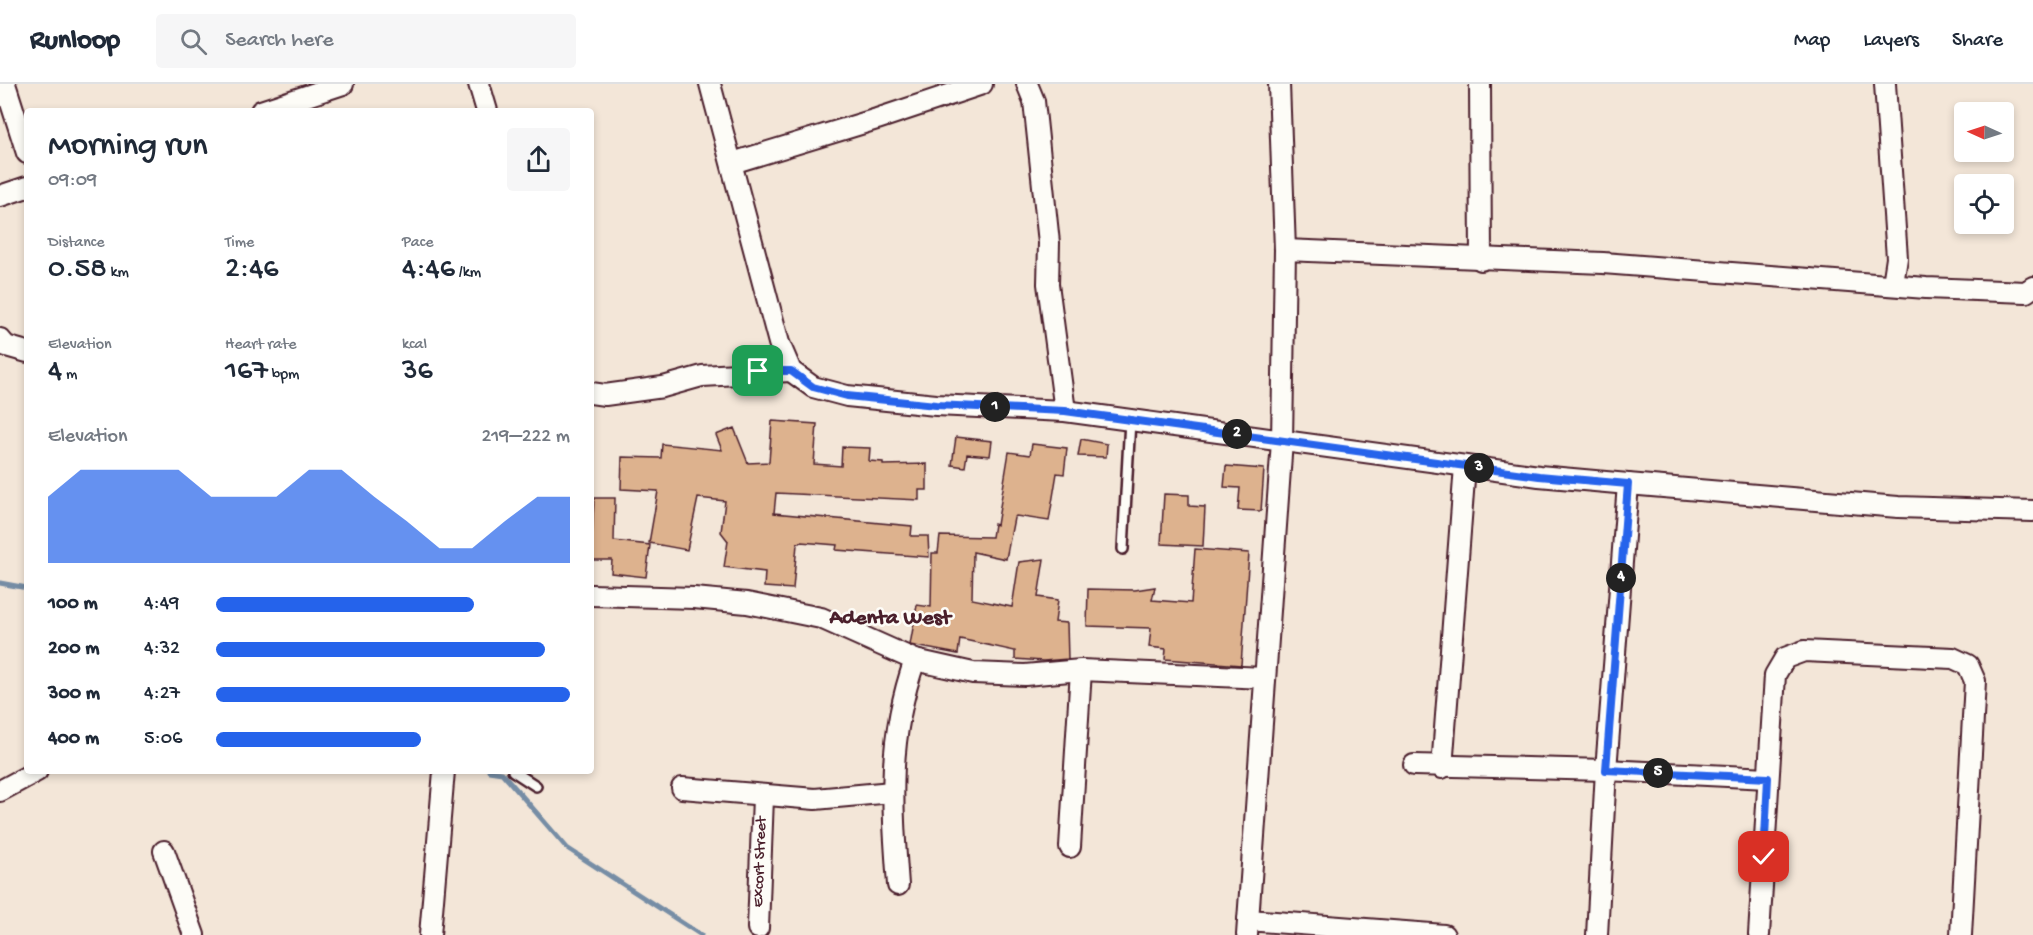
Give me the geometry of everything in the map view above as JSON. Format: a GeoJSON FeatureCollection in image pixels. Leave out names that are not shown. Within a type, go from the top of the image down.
{"type":"FeatureCollection","features":[{"type":"Feature","properties":{"kind":"street"},"geometry":{"type":"LineString","coordinates":[[5,84],[24,144]]}},
{"type":"Feature","properties":{"kind":"street"},"geometry":{"type":"LineString","coordinates":[[270,108],[343,84]]}},
{"type":"Feature","properties":{"kind":"street"},"geometry":{"type":"LineString","coordinates":[[478,84],[486,108]]}},
{"type":"Feature","properties":{"kind":"street"},"geometry":{"type":"LineString","coordinates":[[710,84],[779,343],[791,371],[813,387],[847,396],[936,405],[1065,411],[1465,466],[1628,484],[1898,507],[2033,511]]}},
{"type":"Feature","properties":{"kind":"street"},"geometry":{"type":"LineString","coordinates":[[732,163],[982,84]]}},
{"type":"Feature","properties":{"kind":"street"},"geometry":{"type":"LineString","coordinates":[[1027,84],[1034,101],[1049,243],[1048,284],[1065,411]]}},
{"type":"Feature","properties":{"kind":"street"},"geometry":{"type":"LineString","coordinates":[[1279,84],[1285,250],[1282,441],[1247,927],[1444,935]]}},
{"type":"Feature","properties":{"kind":"street"},"geometry":{"type":"LineString","coordinates":[[1480,84],[1481,260]]}},
{"type":"Feature","properties":{"kind":"street"},"geometry":{"type":"LineString","coordinates":[[1885,84],[1897,258],[1893,284]]}},
{"type":"Feature","properties":{"kind":"street"},"geometry":{"type":"LineString","coordinates":[[0,196],[24,188]]}},
{"type":"Feature","properties":{"kind":"street"},"geometry":{"type":"LineString","coordinates":[[1285,250],[1481,260],[1603,263],[2026,292],[2033,287]]}},
{"type":"Feature","properties":{"kind":"street"},"geometry":{"type":"LineString","coordinates":[[0,339],[6,346],[24,351]]}},
{"type":"Feature","properties":{"kind":"street"},"geometry":{"type":"LineString","coordinates":[[594,393],[605,395],[663,387],[702,376],[791,371]]}},
{"type":"Feature","properties":{"kind":"street"},"geometry":{"type":"LineString","coordinates":[[1442,768],[1465,466]]}},
{"type":"Feature","properties":{"kind":"street"},"geometry":{"type":"LineString","coordinates":[[1597,935],[1606,770],[1628,484]]}},
{"type":"Feature","properties":{"kind":"street"},"geometry":{"type":"LineString","coordinates":[[594,595],[694,598],[747,603],[821,618],[915,660],[973,673],[1025,675],[1081,670],[1265,678]]}},
{"type":"Feature","properties":{"kind":"street"},"geometry":{"type":"LineString","coordinates":[[1759,935],[1775,675],[1785,658],[1804,651],[1953,658],[1968,665],[1975,681],[1960,935]]}},
{"type":"Feature","properties":{"kind":"street"},"geometry":{"type":"LineString","coordinates":[[898,885],[892,792],[902,698],[915,660]]}},
{"type":"Feature","properties":{"kind":"street"},"geometry":{"type":"LineString","coordinates":[[1070,847],[1081,670]]}},
{"type":"Feature","properties":{"kind":"street"},"geometry":{"type":"LineString","coordinates":[[1414,765],[1442,768],[1606,770],[1768,778]]}},
{"type":"Feature","properties":{"kind":"street"},"geometry":{"type":"LineString","coordinates":[[0,791],[31,774]]}},
{"type":"Feature","properties":{"kind":"street"},"geometry":{"type":"LineString","coordinates":[[430,935],[444,774]]}},
{"type":"Feature","properties":{"kind":"street"},"geometry":{"type":"LineString","coordinates":[[682,788],[764,797],[815,799],[892,792]]}},
{"type":"Feature","properties":{"kind":"street","name":"Excort Street"},"geometry":{"type":"LineString","coordinates":[[758,928],[764,797]]}},
{"type":"Feature","properties":{"kind":"street"},"geometry":{"type":"LineString","coordinates":[[164,852],[194,935]]}},
{"type":"Feature","properties":{"kind":"lane"},"geometry":{"type":"LineString","coordinates":[[1123,549],[1130,419]]}},
{"type":"Feature","properties":{"kind":"lane"},"geometry":{"type":"LineString","coordinates":[[518,774],[536,786]]}},
{"type":"Feature","properties":{"kind":"building"},"geometry":{"type":"Polygon","coordinates":[[[772,421],[817,424],[814,464],[841,466],[842,447],[870,448],[869,461],[883,462],[883,465],[927,464],[927,490],[919,490],[919,500],[776,493],[774,513],[912,526],[911,536],[928,536],[929,557],[836,550],[837,545],[801,542],[797,544],[793,589],[764,587],[765,572],[724,567],[728,541],[721,532],[725,501],[698,498],[687,550],[649,543],[658,491],[621,489],[622,457],[661,458],[662,444],[722,450],[716,435],[734,428],[748,463],[769,462],[772,421]]]}},
{"type":"Feature","properties":{"kind":"building"},"geometry":{"type":"Polygon","coordinates":[[[956,437],[992,441],[990,456],[967,454],[965,467],[952,465],[956,437]]]}},
{"type":"Feature","properties":{"kind":"building"},"geometry":{"type":"Polygon","coordinates":[[[1081,439],[1107,444],[1106,457],[1078,456],[1081,439]]]}},
{"type":"Feature","properties":{"kind":"building"},"geometry":{"type":"Polygon","coordinates":[[[1032,444],[1067,448],[1064,474],[1057,473],[1049,521],[1016,516],[1006,559],[973,552],[972,599],[1012,607],[1019,562],[1044,559],[1038,597],[1058,600],[1055,622],[1067,623],[1068,659],[1043,661],[1015,659],[1015,651],[960,639],[958,654],[910,645],[917,605],[931,607],[932,553],[938,553],[940,536],[992,537],[994,524],[997,525],[1009,452],[1030,455],[1032,444]]]}},
{"type":"Feature","properties":{"kind":"building"},"geometry":{"type":"Polygon","coordinates":[[[1226,466],[1264,469],[1261,511],[1238,510],[1240,488],[1224,487],[1226,466]]]}},
{"type":"Feature","properties":{"kind":"building"},"geometry":{"type":"Polygon","coordinates":[[[1164,494],[1189,495],[1189,506],[1205,507],[1203,546],[1161,544],[1164,494]]]}},
{"type":"Feature","properties":{"kind":"building"},"geometry":{"type":"Polygon","coordinates":[[[594,498],[615,498],[614,541],[650,545],[646,577],[611,573],[612,560],[594,560],[594,498]]]}},
{"type":"Feature","properties":{"kind":"building"},"geometry":{"type":"Polygon","coordinates":[[[1195,549],[1249,553],[1241,665],[1165,659],[1166,649],[1149,647],[1151,628],[1087,626],[1088,589],[1135,590],[1155,587],[1152,600],[1191,603],[1195,549]]]}},
{"type":"Feature","properties":{"kind":"waterway"},"geometry":{"type":"LineString","coordinates":[[0,583],[24,587]]}},
{"type":"Feature","properties":{"kind":"waterway"},"geometry":{"type":"LineString","coordinates":[[503,774],[567,848],[701,935]]}},
{"type":"Feature","properties":{"kind":"district","name":"Adenta West"},"geometry":{"type":"Point","coordinates":[890,619]}},
{"type":"Feature","properties":{"kind":"route"},"geometry":{"type":"LineString","coordinates":[[758,371],[791,371],[813,387],[847,396],[936,405],[1065,411],[1175,424],[1539,476],[1628,484],[1606,770],[1768,778],[1764,857]]}}]}
